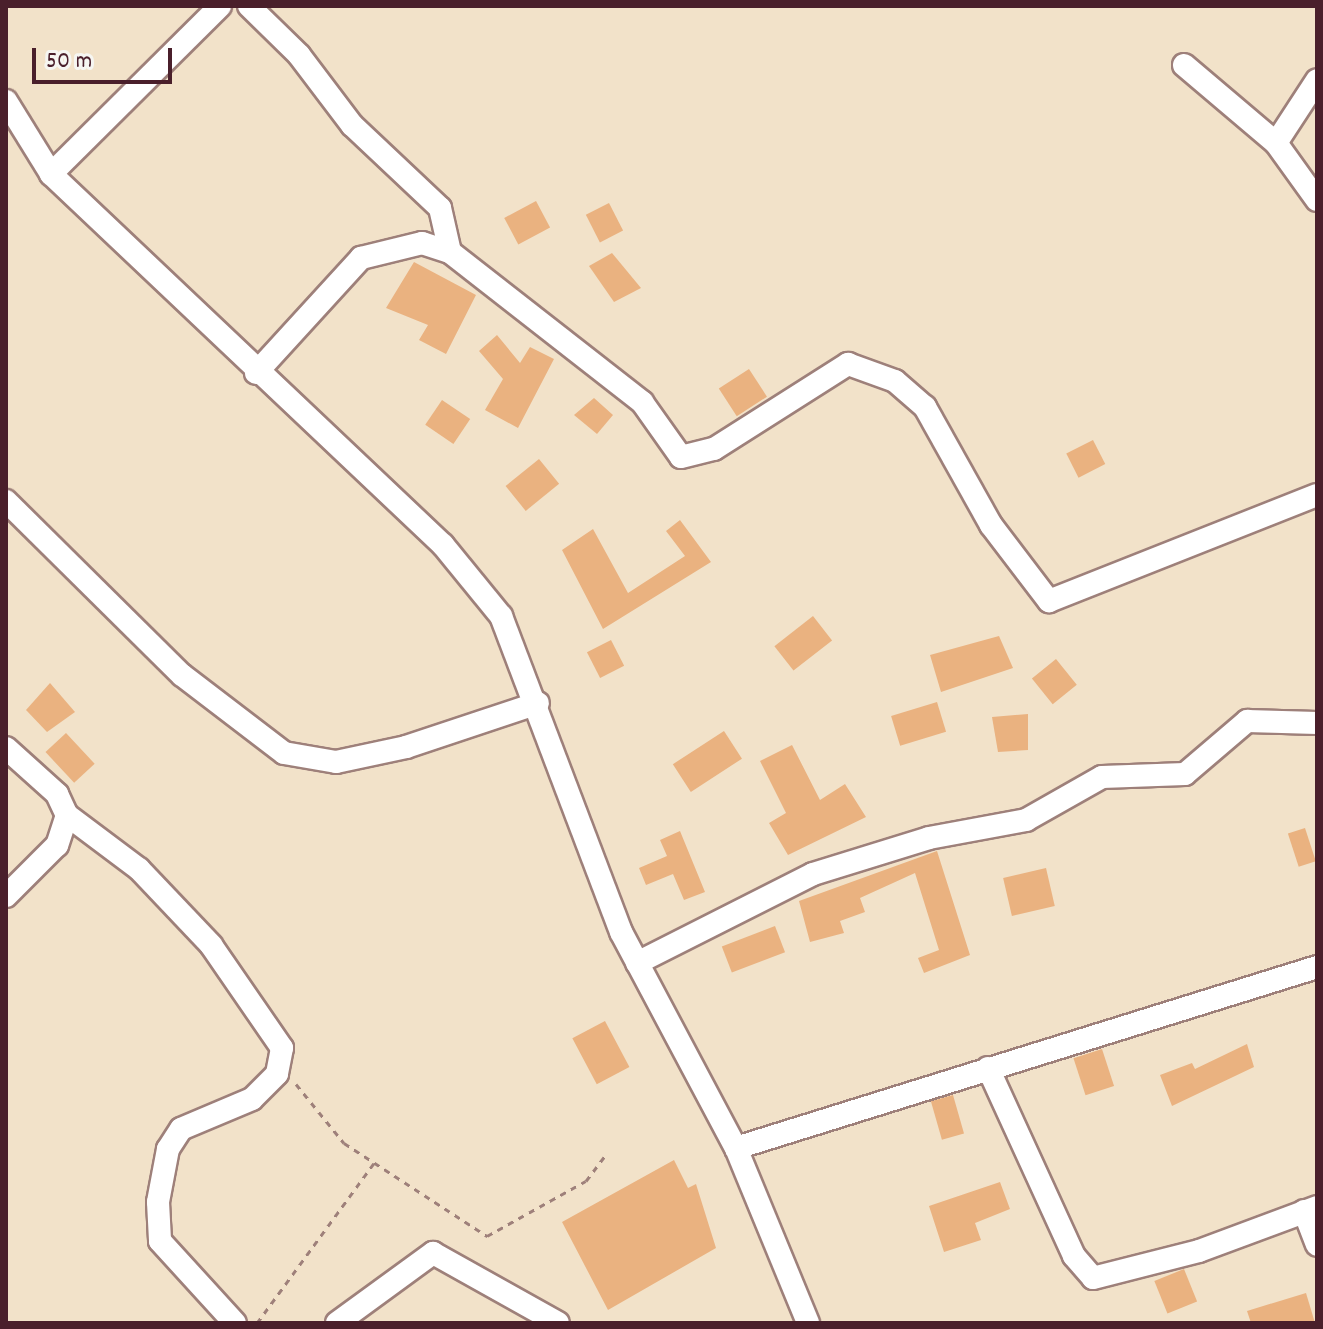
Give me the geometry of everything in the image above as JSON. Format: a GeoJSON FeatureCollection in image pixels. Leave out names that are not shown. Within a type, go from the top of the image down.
{"type":"FeatureCollection","features":[{"type":"Feature","properties":{"kind":"street"},"geometry":{"type":"LineString","coordinates":[[51,174],[220,6]]}},
{"type":"Feature","properties":{"kind":"street"},"geometry":{"type":"LineString","coordinates":[[249,6],[299,55],[352,125],[440,208],[450,252]]}},
{"type":"Feature","properties":{"kind":"street"},"geometry":{"type":"LineString","coordinates":[[1184,65],[1276,143],[1317,200]]}},
{"type":"Feature","properties":{"kind":"street"},"geometry":{"type":"LineString","coordinates":[[1276,143],[1317,80]]}},
{"type":"Feature","properties":{"kind":"street"},"geometry":{"type":"LineString","coordinates":[[9,116],[51,174],[476,581],[501,616],[538,703],[637,963],[736,1148],[801,1321]]}},
{"type":"Feature","properties":{"kind":"street"},"geometry":{"type":"LineString","coordinates":[[256,373],[361,258],[400,244],[450,252],[642,402],[681,457],[714,449],[848,364],[895,381],[925,407],[991,525],[1049,601],[1317,495]]}},
{"type":"Feature","properties":{"kind":"street"},"geometry":{"type":"LineString","coordinates":[[6,501],[182,675],[284,753],[336,762],[406,747],[538,703]]}},
{"type":"Feature","properties":{"kind":"street"},"geometry":{"type":"LineString","coordinates":[[637,963],[813,874],[929,838],[1026,820],[1102,777],[1185,774],[1247,721],[1317,723]]}},
{"type":"Feature","properties":{"kind":"street"},"geometry":{"type":"LineString","coordinates":[[6,748],[57,794],[67,815],[139,869],[211,945],[279,1041],[283,1059],[252,1099],[181,1129],[168,1149],[160,1189],[160,1241],[235,1323]]}},
{"type":"Feature","properties":{"kind":"street"},"geometry":{"type":"LineString","coordinates":[[6,896],[57,845],[67,815]]}},
{"type":"Feature","properties":{"kind":"street"},"geometry":{"type":"LineString","coordinates":[[736,1148],[1317,967]]}},
{"type":"Feature","properties":{"kind":"street"},"geometry":{"type":"LineString","coordinates":[[988,1068],[1074,1256],[1093,1278],[1120,1276],[1310,1209],[1317,1245]]}},
{"type":"Feature","properties":{"kind":"street"},"geometry":{"type":"LineString","coordinates":[[337,1323],[433,1253],[558,1323]]}},
{"type":"Feature","properties":{"kind":"path"},"geometry":{"type":"LineString","coordinates":[[283,1059],[304,1100],[374,1163],[487,1236],[586,1181],[605,1156]]}},
{"type":"Feature","properties":{"kind":"path"},"geometry":{"type":"LineString","coordinates":[[257,1323],[374,1163]]}},
{"type":"Feature","properties":{"kind":"building"},"geometry":{"type":"Polygon","coordinates":[[[536,201],[550,227],[518,244],[504,218],[536,201]]]}},
{"type":"Feature","properties":{"kind":"building"},"geometry":{"type":"Polygon","coordinates":[[[609,203],[623,231],[600,242],[586,215],[609,203]]]}},
{"type":"Feature","properties":{"kind":"building"},"geometry":{"type":"Polygon","coordinates":[[[612,253],[641,288],[614,302],[589,266],[612,253]]]}},
{"type":"Feature","properties":{"kind":"building"},"geometry":{"type":"Polygon","coordinates":[[[414,262],[476,295],[446,354],[419,340],[428,325],[386,308],[414,262]]]}},
{"type":"Feature","properties":{"kind":"building"},"geometry":{"type":"Polygon","coordinates":[[[497,335],[520,363],[530,347],[554,359],[518,428],[485,410],[503,379],[479,351],[497,335]]]}},
{"type":"Feature","properties":{"kind":"building"},"geometry":{"type":"Polygon","coordinates":[[[749,369],[767,397],[737,416],[719,389],[749,369]]]}},
{"type":"Feature","properties":{"kind":"building"},"geometry":{"type":"Polygon","coordinates":[[[594,398],[613,415],[597,434],[574,415],[594,398]]]}},
{"type":"Feature","properties":{"kind":"building"},"geometry":{"type":"Polygon","coordinates":[[[442,400],[470,419],[453,444],[425,425],[442,400]]]}},
{"type":"Feature","properties":{"kind":"building"},"geometry":{"type":"Polygon","coordinates":[[[1093,440],[1105,464],[1079,478],[1066,454],[1093,440]]]}},
{"type":"Feature","properties":{"kind":"building"},"geometry":{"type":"Polygon","coordinates":[[[539,459],[559,484],[526,511],[506,486],[539,459]]]}},
{"type":"Feature","properties":{"kind":"building"},"geometry":{"type":"Polygon","coordinates":[[[680,520],[711,562],[603,629],[562,550],[593,529],[628,593],[685,556],[666,531],[680,520]]]}},
{"type":"Feature","properties":{"kind":"building"},"geometry":{"type":"Polygon","coordinates":[[[813,616],[832,640],[793,671],[774,646],[813,616]]]}},
{"type":"Feature","properties":{"kind":"building"},"geometry":{"type":"Polygon","coordinates":[[[999,636],[1013,668],[941,692],[930,655],[999,636]]]}},
{"type":"Feature","properties":{"kind":"building"},"geometry":{"type":"Polygon","coordinates":[[[611,640],[624,666],[600,678],[587,652],[611,640]]]}},
{"type":"Feature","properties":{"kind":"building"},"geometry":{"type":"Polygon","coordinates":[[[1056,659],[1077,685],[1053,704],[1032,679],[1056,659]]]}},
{"type":"Feature","properties":{"kind":"building"},"geometry":{"type":"Polygon","coordinates":[[[50,683],[75,712],[47,732],[26,710],[50,683]]]}},
{"type":"Feature","properties":{"kind":"building"},"geometry":{"type":"Polygon","coordinates":[[[937,702],[946,732],[900,746],[891,716],[937,702]]]}},
{"type":"Feature","properties":{"kind":"building"},"geometry":{"type":"Polygon","coordinates":[[[1028,714],[1028,750],[998,752],[992,717],[1028,714]]]}},
{"type":"Feature","properties":{"kind":"building"},"geometry":{"type":"Polygon","coordinates":[[[724,731],[742,759],[691,792],[673,764],[724,731]]]}},
{"type":"Feature","properties":{"kind":"building"},"geometry":{"type":"Polygon","coordinates":[[[66,733],[95,764],[74,783],[46,752],[66,733]]]}},
{"type":"Feature","properties":{"kind":"building"},"geometry":{"type":"Polygon","coordinates":[[[792,745],[820,800],[845,784],[866,817],[788,855],[769,823],[786,813],[760,761],[792,745]]]}},
{"type":"Feature","properties":{"kind":"building"},"geometry":{"type":"Polygon","coordinates":[[[1305,828],[1316,861],[1299,867],[1288,834],[1305,828]]]}},
{"type":"Feature","properties":{"kind":"building"},"geometry":{"type":"Polygon","coordinates":[[[680,831],[705,892],[684,900],[673,874],[646,885],[639,868],[667,856],[660,840],[680,831]]]}},
{"type":"Feature","properties":{"kind":"building"},"geometry":{"type":"Polygon","coordinates":[[[937,851],[970,955],[924,973],[918,958],[939,950],[915,873],[860,898],[865,912],[840,921],[844,933],[810,942],[799,901],[937,851]]]}},
{"type":"Feature","properties":{"kind":"building"},"geometry":{"type":"Polygon","coordinates":[[[1046,868],[1055,906],[1012,916],[1003,878],[1046,868]]]}},
{"type":"Feature","properties":{"kind":"building"},"geometry":{"type":"Polygon","coordinates":[[[775,926],[785,952],[732,973],[722,946],[775,926]]]}},
{"type":"Feature","properties":{"kind":"building"},"geometry":{"type":"Polygon","coordinates":[[[605,1021],[629,1067],[597,1084],[572,1038],[605,1021]]]}},
{"type":"Feature","properties":{"kind":"building"},"geometry":{"type":"Polygon","coordinates":[[[1247,1044],[1254,1067],[1172,1106],[1160,1075],[1192,1063],[1195,1069],[1247,1044]]]}},
{"type":"Feature","properties":{"kind":"building"},"geometry":{"type":"Polygon","coordinates":[[[1102,1049],[1114,1086],[1086,1095],[1073,1058],[1102,1049]]]}},
{"type":"Feature","properties":{"kind":"building"},"geometry":{"type":"Polygon","coordinates":[[[953,1095],[964,1133],[942,1140],[931,1101],[953,1095]]]}},
{"type":"Feature","properties":{"kind":"building"},"geometry":{"type":"Polygon","coordinates":[[[674,1160],[688,1188],[696,1184],[716,1248],[608,1310],[562,1222],[674,1160]]]}},
{"type":"Feature","properties":{"kind":"building"},"geometry":{"type":"Polygon","coordinates":[[[1000,1182],[1010,1209],[975,1223],[981,1240],[944,1252],[929,1206],[1000,1182]]]}},
{"type":"Feature","properties":{"kind":"building"},"geometry":{"type":"Polygon","coordinates":[[[1184,1269],[1197,1301],[1167,1313],[1154,1281],[1184,1269]]]}},
{"type":"Feature","properties":{"kind":"building"},"geometry":{"type":"Polygon","coordinates":[[[1306,1293],[1315,1323],[1251,1323],[1247,1311],[1306,1293]]]}}]}
